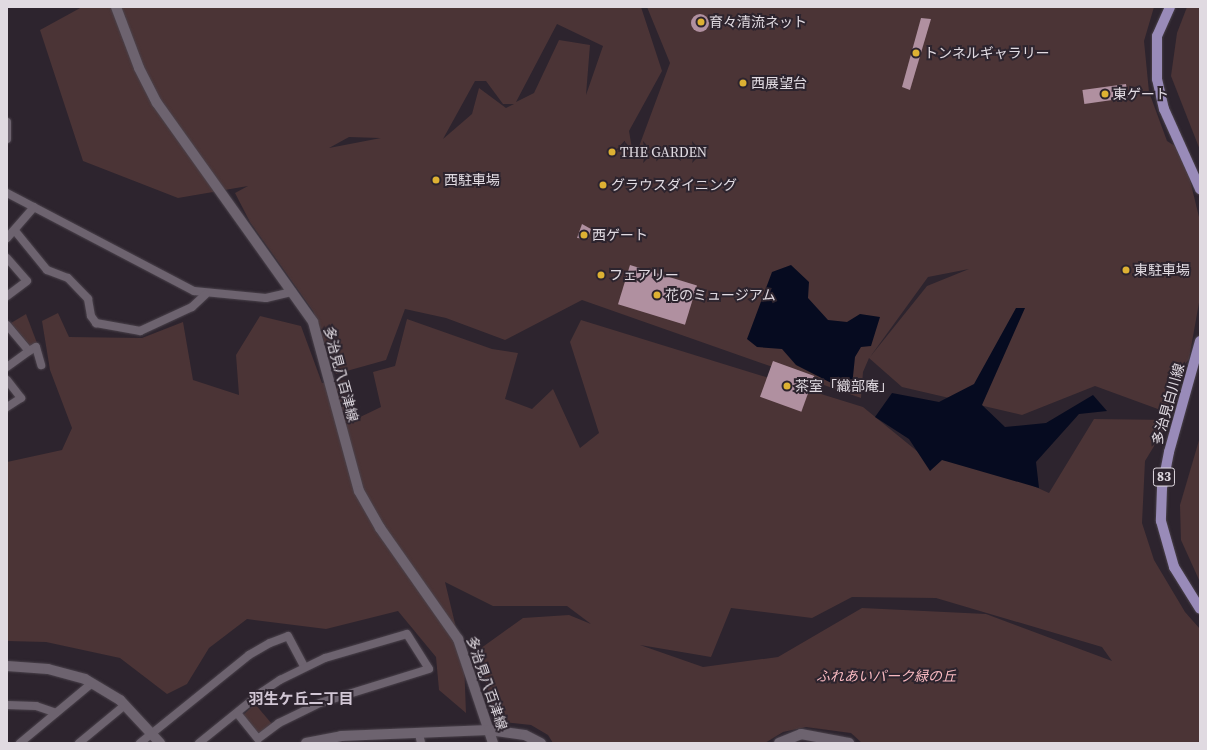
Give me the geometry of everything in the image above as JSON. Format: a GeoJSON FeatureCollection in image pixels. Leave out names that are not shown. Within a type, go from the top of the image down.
{"type":"FeatureCollection","features":[{"type":"Feature","properties":{"kind":"main road","name":"多治見八百津線"},"geometry":{"type":"LineString","coordinates":[[116,7],[139,68],[158,103],[313,322],[359,491],[380,528],[458,639],[490,730],[493,743]]}},
{"type":"Feature","properties":{"kind":"main road"},"geometry":{"type":"LineString","coordinates":[[1170,7],[1157,36],[1157,79],[1164,109],[1200,189]]}},
{"type":"Feature","properties":{"kind":"main road","name":"多治見白川線"},"geometry":{"type":"LineString","coordinates":[[1200,341],[1169,452],[1162,488],[1161,521],[1174,567],[1200,609]]}},
{"type":"Feature","properties":{"kind":"main road"},"geometry":{"type":"LineString","coordinates":[[7,666],[69,673],[92,683],[125,705],[160,743]]}},
{"type":"Feature","properties":{"kind":"main road"},"geometry":{"type":"LineString","coordinates":[[306,743],[318,741],[420,738],[490,730],[525,735],[541,743]]}},
{"type":"Feature","properties":{"kind":"main road"},"geometry":{"type":"LineString","coordinates":[[779,743],[801,734],[849,743]]}},
{"type":"Feature","properties":{"kind":"street"},"geometry":{"type":"LineString","coordinates":[[7,122],[7,138]]}},
{"type":"Feature","properties":{"kind":"street"},"geometry":{"type":"LineString","coordinates":[[7,193],[194,291],[206,294],[266,298],[292,292]]}},
{"type":"Feature","properties":{"kind":"street"},"geometry":{"type":"LineString","coordinates":[[7,238],[16,232],[34,207]]}},
{"type":"Feature","properties":{"kind":"street"},"geometry":{"type":"LineString","coordinates":[[16,232],[47,270],[68,278],[88,299],[91,316],[96,323],[140,331],[192,307],[206,294]]}},
{"type":"Feature","properties":{"kind":"street"},"geometry":{"type":"LineString","coordinates":[[7,258],[27,281],[7,296]]}},
{"type":"Feature","properties":{"kind":"street"},"geometry":{"type":"LineString","coordinates":[[7,325],[29,351]]}},
{"type":"Feature","properties":{"kind":"street"},"geometry":{"type":"LineString","coordinates":[[7,367],[36,347],[41,365]]}},
{"type":"Feature","properties":{"kind":"street"},"geometry":{"type":"LineString","coordinates":[[7,380],[21,398],[7,407]]}},
{"type":"Feature","properties":{"kind":"street"},"geometry":{"type":"LineString","coordinates":[[199,743],[237,713],[304,666],[407,634],[429,669],[320,703],[279,723],[258,739],[237,713]]}},
{"type":"Feature","properties":{"kind":"street"},"geometry":{"type":"LineString","coordinates":[[140,743],[249,655],[270,643],[288,636],[304,666]]}},
{"type":"Feature","properties":{"kind":"street"},"geometry":{"type":"LineString","coordinates":[[20,743],[92,683]]}},
{"type":"Feature","properties":{"kind":"street"},"geometry":{"type":"LineString","coordinates":[[7,705],[36,706],[56,713]]}},
{"type":"Feature","properties":{"kind":"street"},"geometry":{"type":"LineString","coordinates":[[79,743],[125,705]]}},
{"type":"Feature","properties":{"kind":"green space"},"geometry":{"type":"Polygon","coordinates":[[[82,7],[641,7],[662,71],[629,131],[634,160],[670,63],[647,7],[1154,7],[1144,41],[1149,92],[1167,141],[1175,146],[1189,176],[1200,221],[1200,297],[1189,359],[1170,384],[1175,388],[1166,412],[1095,386],[1022,415],[902,387],[869,358],[863,372],[861,398],[582,300],[505,340],[446,318],[405,309],[386,360],[336,374],[313,311],[250,222],[235,193],[248,186],[178,198],[83,161],[40,30],[82,7]],[[557,24],[516,102],[534,93],[559,40],[590,45],[586,95],[603,46],[557,24]],[[475,81],[443,139],[472,114],[479,88],[506,108],[514,104],[503,104],[486,81],[475,81]],[[349,137],[329,148],[381,138],[349,137]],[[969,269],[928,277],[870,357],[927,286],[969,269]]]}},
{"type":"Feature","properties":{"kind":"green space"},"geometry":{"type":"Polygon","coordinates":[[[1187,7],[1200,7],[1200,150],[1171,76],[1177,33],[1187,7]]]}},
{"type":"Feature","properties":{"kind":"green space","name":"ふれあいパーク緑の丘"},"geometry":{"type":"Polygon","coordinates":[[[58,313],[69,337],[142,338],[183,322],[193,380],[239,395],[236,355],[260,316],[301,326],[322,383],[348,380],[356,419],[381,407],[373,372],[395,366],[407,319],[492,349],[518,353],[505,399],[532,409],[553,389],[580,448],[599,433],[570,342],[581,320],[863,407],[923,456],[1002,472],[1049,493],[1094,419],[1170,420],[1145,461],[1142,523],[1154,560],[1185,612],[1200,629],[1200,743],[862,743],[851,733],[806,727],[783,732],[765,743],[553,743],[548,735],[531,725],[503,722],[495,715],[477,651],[523,618],[569,615],[591,624],[567,606],[493,606],[445,582],[464,661],[466,713],[439,690],[436,657],[398,611],[326,629],[247,619],[209,648],[187,684],[167,694],[120,658],[46,642],[7,641],[7,462],[62,450],[72,428],[50,370],[42,321],[58,313]],[[852,597],[812,618],[731,608],[711,657],[640,645],[703,667],[778,657],[862,608],[986,614],[1112,661],[1102,647],[936,598],[852,597]]]}},
{"type":"Feature","properties":{"kind":"green space"},"geometry":{"type":"Polygon","coordinates":[[[26,314],[37,343],[31,347],[11,323],[26,314]]]}},
{"type":"Feature","properties":{"kind":"green space"},"geometry":{"type":"Polygon","coordinates":[[[1200,437],[1200,582],[1181,540],[1180,505],[1200,437]]]}},
{"type":"Feature","properties":{"kind":"green space"},"geometry":{"type":"Polygon","coordinates":[[[255,704],[272,724],[261,733],[255,732],[242,716],[255,704]]]}},
{"type":"Feature","properties":{"kind":"water"},"geometry":{"type":"Polygon","coordinates":[[[791,265],[809,282],[808,298],[828,320],[847,322],[860,314],[880,317],[871,346],[861,347],[855,357],[852,386],[845,390],[796,365],[782,349],[757,347],[747,339],[772,272],[791,265]]]}},
{"type":"Feature","properties":{"kind":"water"},"geometry":{"type":"Polygon","coordinates":[[[1016,308],[1025,308],[982,405],[1005,427],[1046,423],[1093,395],[1107,411],[1079,414],[1036,462],[1039,488],[942,460],[930,471],[909,439],[875,417],[892,393],[939,402],[974,384],[1016,308]]]}},
{"type":"Feature","properties":{"kind":"building","name":"育々清流ネット"},"geometry":{"type":"Polygon","coordinates":[[[700,14],[706,17],[709,23],[706,29],[700,32],[694,29],[691,23],[694,17],[700,14]]]}},
{"type":"Feature","properties":{"kind":"building","name":"トンネルギャラリー"},"geometry":{"type":"Polygon","coordinates":[[[921,18],[931,19],[910,90],[902,87],[921,18]]]}},
{"type":"Feature","properties":{"kind":"building","name":"東ゲート"},"geometry":{"type":"Polygon","coordinates":[[[1126,84],[1128,98],[1084,104],[1082,90],[1126,84]]]}},
{"type":"Feature","properties":{"kind":"building","name":"西ゲート"},"geometry":{"type":"Polygon","coordinates":[[[582,224],[591,229],[588,239],[577,238],[582,224]]]}},
{"type":"Feature","properties":{"kind":"building","name":"花のミュージアム"},"geometry":{"type":"Polygon","coordinates":[[[630,265],[697,285],[685,325],[618,304],[630,265]]]}},
{"type":"Feature","properties":{"kind":"building","name":"茶室「織部庵」"},"geometry":{"type":"Polygon","coordinates":[[[773,361],[814,376],[801,412],[760,397],[773,361]]]}},
{"type":"Feature","properties":{"kind":"place","name":"育々清流ネット"},"geometry":{"type":"Point","coordinates":[701,22]}},
{"type":"Feature","properties":{"kind":"place","name":"トンネルギャラリー"},"geometry":{"type":"Point","coordinates":[916,53]}},
{"type":"Feature","properties":{"kind":"place","name":"西展望台"},"geometry":{"type":"Point","coordinates":[743,83]}},
{"type":"Feature","properties":{"kind":"place","name":"東ゲート"},"geometry":{"type":"Point","coordinates":[1105,94]}},
{"type":"Feature","properties":{"kind":"place","name":"THE GARDEN"},"geometry":{"type":"Point","coordinates":[612,152]}},
{"type":"Feature","properties":{"kind":"place","name":"西駐車場"},"geometry":{"type":"Point","coordinates":[436,180]}},
{"type":"Feature","properties":{"kind":"place","name":"グラウスダイニング"},"geometry":{"type":"Point","coordinates":[603,185]}},
{"type":"Feature","properties":{"kind":"place","name":"西ゲート"},"geometry":{"type":"Point","coordinates":[584,235]}},
{"type":"Feature","properties":{"kind":"place","name":"東駐車場"},"geometry":{"type":"Point","coordinates":[1126,270]}},
{"type":"Feature","properties":{"kind":"place","name":"フェアリー"},"geometry":{"type":"Point","coordinates":[601,275]}},
{"type":"Feature","properties":{"kind":"place","name":"花のミュージアム"},"geometry":{"type":"Point","coordinates":[657,295]}},
{"type":"Feature","properties":{"kind":"place","name":"茶室「織部庵」"},"geometry":{"type":"Point","coordinates":[787,386]}},
{"type":"Feature","properties":{"kind":"district","name":"羽生ケ丘二丁目"},"geometry":{"type":"Point","coordinates":[301,699]}}]}
